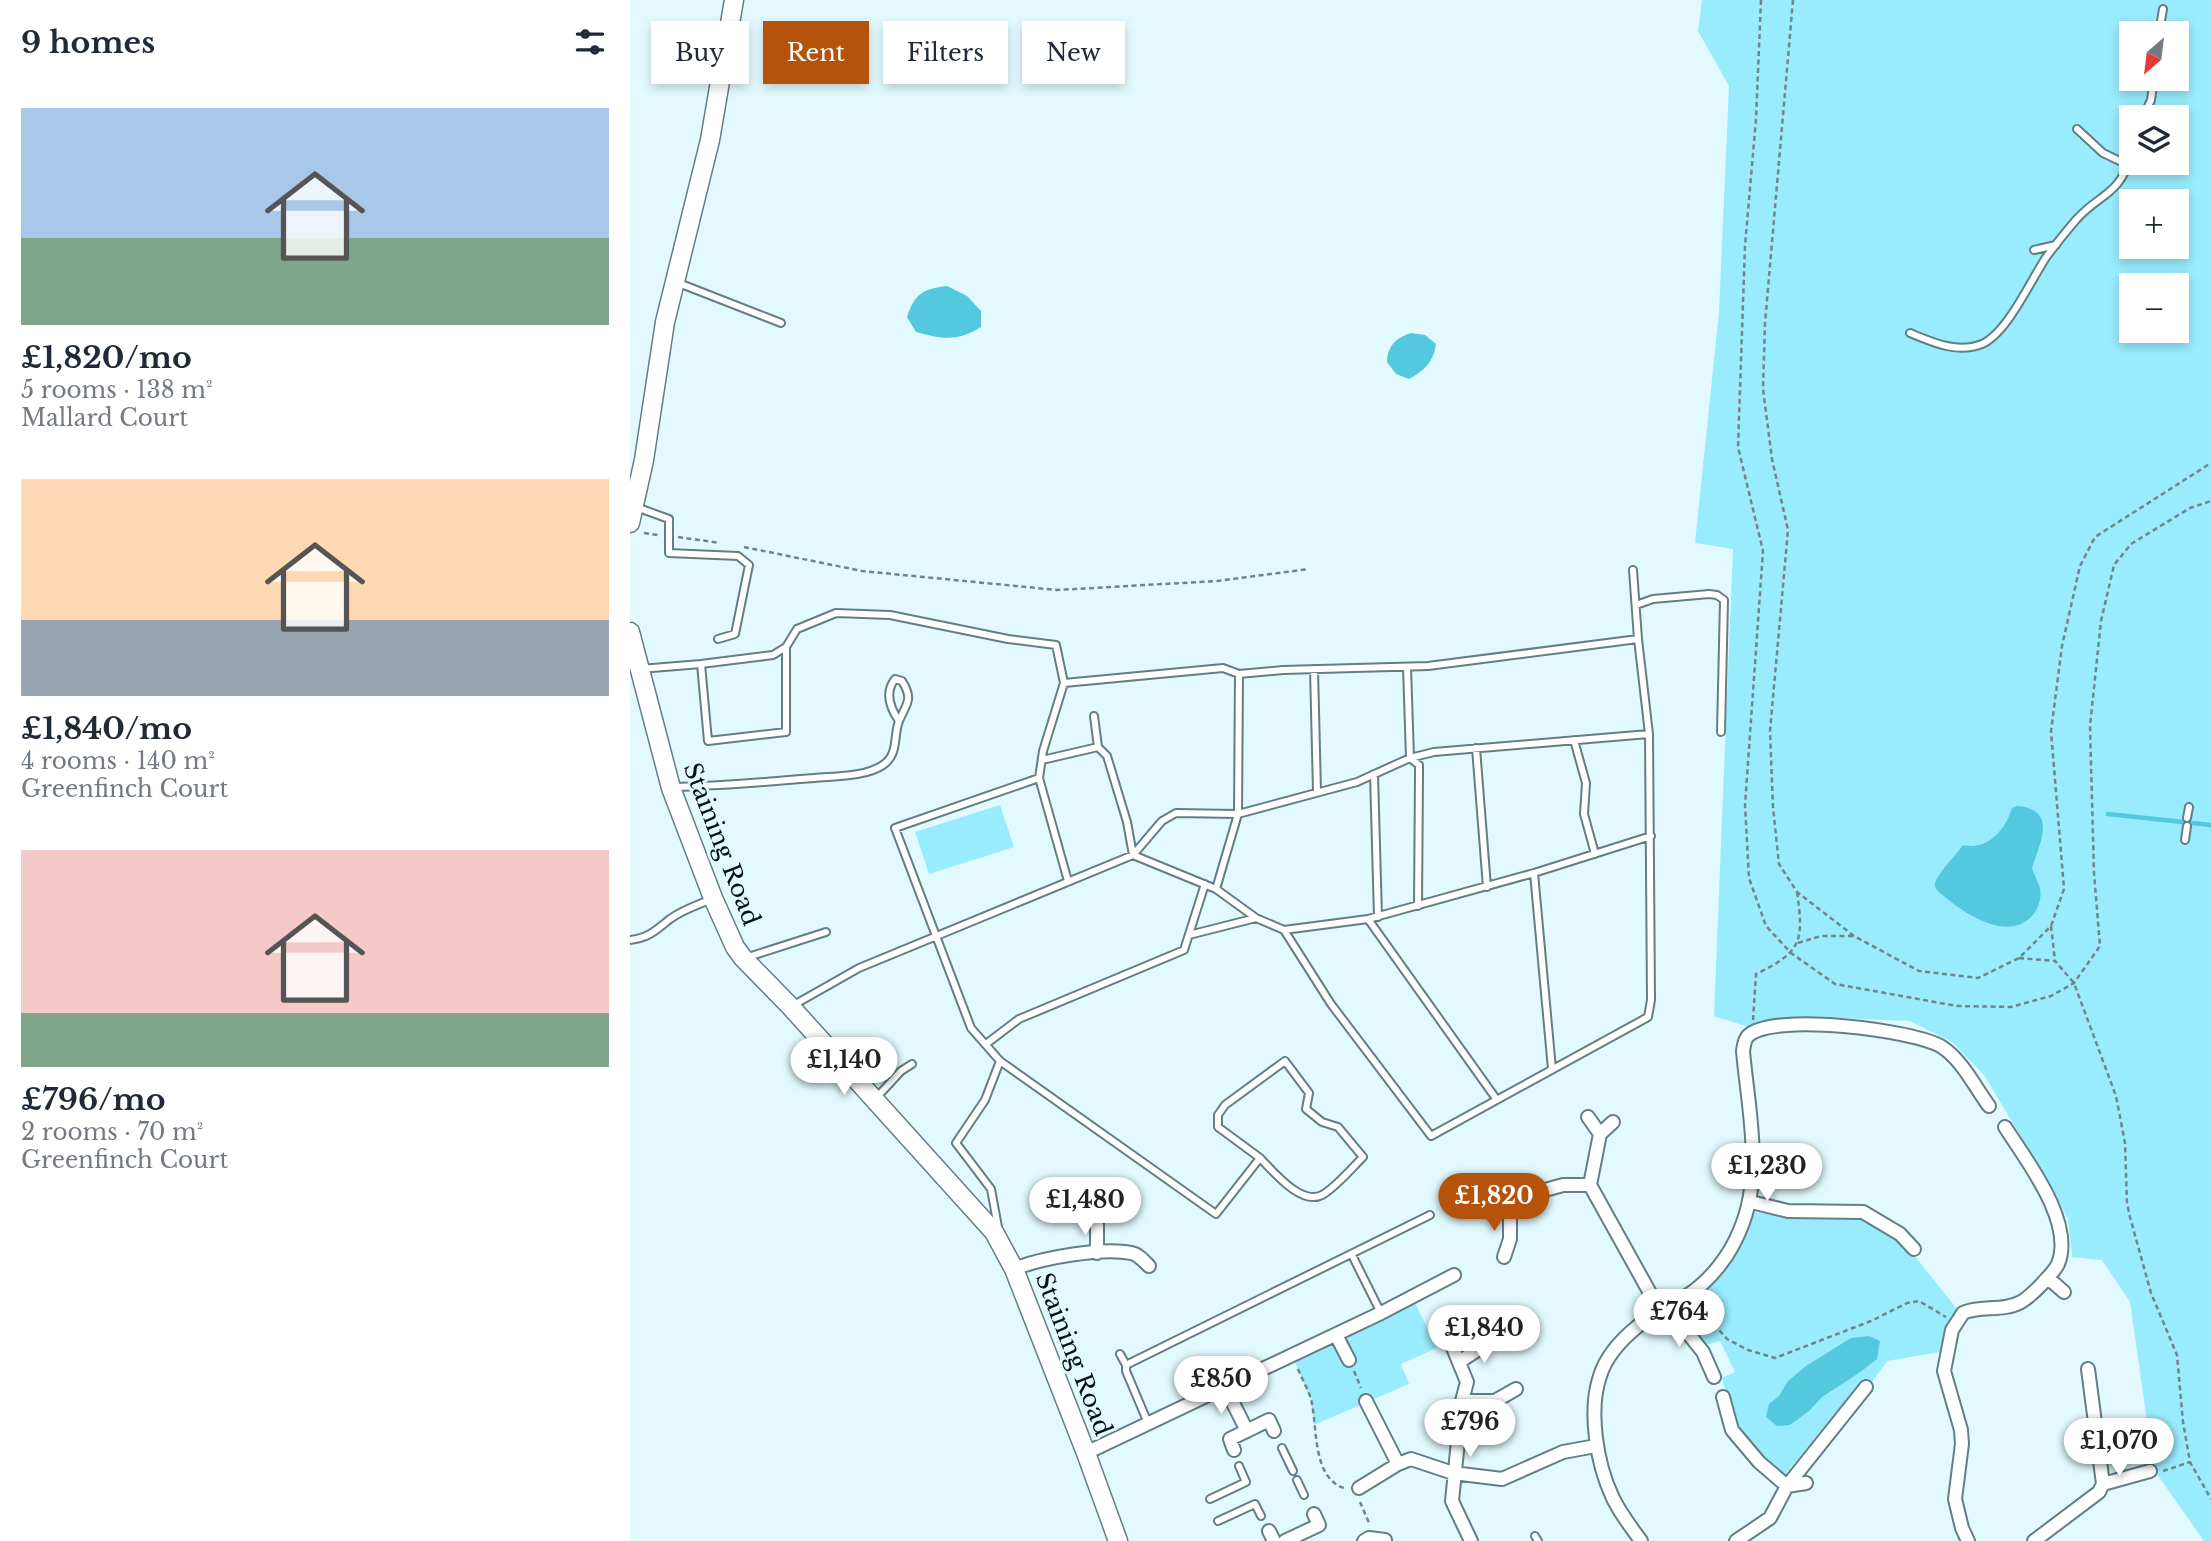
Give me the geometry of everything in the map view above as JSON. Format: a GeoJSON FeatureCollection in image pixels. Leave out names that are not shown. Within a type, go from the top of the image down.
{"type":"FeatureCollection","features":[{"type":"Feature","properties":{"kind":"street"},"geometry":{"type":"LineString","coordinates":[[636,521],[663,331],[710,141],[734,0]]}},
{"type":"Feature","properties":{"kind":"street","name":"Staining Road"},"geometry":{"type":"LineString","coordinates":[[630,632],[640,669],[638,690],[671,788],[728,933],[743,958],[790,1006],[986,1222],[1000,1241],[1014,1269],[1118,1541]]}},
{"type":"Feature","properties":{"kind":"street"},"geometry":{"type":"LineString","coordinates":[[1641,1541],[1612,1496],[1596,1446],[1596,1403],[1600,1375],[1623,1339],[1688,1295],[1725,1258],[1741,1229],[1751,1202],[1752,1158],[1743,1051],[1744,1042],[1751,1033],[1761,1029],[1812,1024],[1859,1028],[1929,1041],[1954,1058],[1989,1106]]}},
{"type":"Feature","properties":{"kind":"street"},"geometry":{"type":"LineString","coordinates":[[1588,1117],[1600,1134]]}},
{"type":"Feature","properties":{"kind":"street"},"geometry":{"type":"LineString","coordinates":[[1614,1122],[1600,1134],[1590,1185],[1664,1309],[1703,1352],[1714,1377]]}},
{"type":"Feature","properties":{"kind":"street"},"geometry":{"type":"LineString","coordinates":[[1968,1541],[1955,1499],[1962,1444],[1961,1430],[1944,1371],[1948,1342],[1955,1322],[1967,1311],[2000,1308],[2017,1304],[2028,1297],[2055,1269],[2060,1255],[2061,1242],[2056,1217],[2043,1189],[2004,1127]]}},
{"type":"Feature","properties":{"kind":"street"},"geometry":{"type":"LineString","coordinates":[[1485,1210],[1510,1211],[1538,1192],[1563,1185],[1590,1185]]}},
{"type":"Feature","properties":{"kind":"street"},"geometry":{"type":"LineString","coordinates":[[1751,1202],[1788,1211],[1863,1212],[1900,1234],[1913,1249]]}},
{"type":"Feature","properties":{"kind":"street"},"geometry":{"type":"LineString","coordinates":[[1504,1257],[1510,1239],[1510,1211]]}},
{"type":"Feature","properties":{"kind":"street"},"geometry":{"type":"LineString","coordinates":[[1097,1224],[1097,1253]]}},
{"type":"Feature","properties":{"kind":"street"},"geometry":{"type":"LineString","coordinates":[[1014,1269],[1037,1260],[1097,1253],[1131,1253],[1149,1266]]}},
{"type":"Feature","properties":{"kind":"street"},"geometry":{"type":"LineString","coordinates":[[1086,1453],[1336,1335],[1454,1275]]}},
{"type":"Feature","properties":{"kind":"street"},"geometry":{"type":"LineString","coordinates":[[2048,1278],[2064,1292]]}},
{"type":"Feature","properties":{"kind":"street"},"geometry":{"type":"LineString","coordinates":[[1336,1335],[1349,1360]]}},
{"type":"Feature","properties":{"kind":"street"},"geometry":{"type":"LineString","coordinates":[[1459,1362],[1491,1341]]}},
{"type":"Feature","properties":{"kind":"street"},"geometry":{"type":"LineString","coordinates":[[1451,1343],[1467,1382],[1462,1401],[1452,1502],[1471,1541]]}},
{"type":"Feature","properties":{"kind":"street"},"geometry":{"type":"LineString","coordinates":[[2034,1541],[2099,1492],[2104,1484],[2088,1369]]}},
{"type":"Feature","properties":{"kind":"street"},"geometry":{"type":"LineString","coordinates":[[1225,1387],[1247,1431]]}},
{"type":"Feature","properties":{"kind":"street"},"geometry":{"type":"LineString","coordinates":[[1736,1541],[1770,1518],[1787,1486],[1807,1458],[1866,1387]]}},
{"type":"Feature","properties":{"kind":"street"},"geometry":{"type":"LineString","coordinates":[[1462,1401],[1495,1401],[1516,1389]]}},
{"type":"Feature","properties":{"kind":"street"},"geometry":{"type":"LineString","coordinates":[[1723,1397],[1732,1430],[1759,1462],[1787,1486],[1806,1483]]}},
{"type":"Feature","properties":{"kind":"street"},"geometry":{"type":"LineString","coordinates":[[1366,1401],[1398,1464]]}},
{"type":"Feature","properties":{"kind":"street"},"geometry":{"type":"LineString","coordinates":[[1234,1450],[1230,1439],[1269,1420],[1274,1431]]}},
{"type":"Feature","properties":{"kind":"street"},"geometry":{"type":"LineString","coordinates":[[1355,1490],[1411,1459],[1453,1473],[1502,1479],[1563,1452],[1596,1446]]}},
{"type":"Feature","properties":{"kind":"street"},"geometry":{"type":"LineString","coordinates":[[2104,1484],[2151,1471]]}},
{"type":"Feature","properties":{"kind":"street"},"geometry":{"type":"LineString","coordinates":[[1285,1541],[1313,1535],[1319,1525],[1314,1514]]}},
{"type":"Feature","properties":{"kind":"street"},"geometry":{"type":"LineString","coordinates":[[1366,1540],[1385,1539]]}},
{"type":"Feature","properties":{"kind":"lane"},"geometry":{"type":"LineString","coordinates":[[2161,21],[2163,9]]}},
{"type":"Feature","properties":{"kind":"lane"},"geometry":{"type":"LineString","coordinates":[[2077,129],[2103,153],[2119,161]]}},
{"type":"Feature","properties":{"kind":"lane"},"geometry":{"type":"LineString","coordinates":[[1910,333],[1938,344],[1962,348],[1983,344],[2014,310],[2056,245],[2077,219],[2115,189],[2123,175]]}},
{"type":"Feature","properties":{"kind":"lane"},"geometry":{"type":"LineString","coordinates":[[2034,250],[2056,245]]}},
{"type":"Feature","properties":{"kind":"lane"},"geometry":{"type":"LineString","coordinates":[[675,282],[782,323]]}},
{"type":"Feature","properties":{"kind":"lane"},"geometry":{"type":"LineString","coordinates":[[636,521],[669,519],[669,553],[738,556],[749,565],[735,634],[718,639]]}},
{"type":"Feature","properties":{"kind":"lane"},"geometry":{"type":"LineString","coordinates":[[1284,930],[1331,1003],[1431,1136],[1648,1017],[1651,1000],[1649,734],[1633,570]]}},
{"type":"Feature","properties":{"kind":"lane"},"geometry":{"type":"LineString","coordinates":[[1636,605],[1653,599],[1709,594],[1724,600],[1721,732]]}},
{"type":"Feature","properties":{"kind":"lane"},"geometry":{"type":"LineString","coordinates":[[701,664],[708,741],[786,732],[786,647],[796,629],[836,613],[890,615],[1008,639],[1056,645],[1064,683],[1039,778],[1068,881]]}},
{"type":"Feature","properties":{"kind":"lane"},"geometry":{"type":"LineString","coordinates":[[1064,683],[1223,668],[1238,674],[1406,667],[1638,639]]}},
{"type":"Feature","properties":{"kind":"lane"},"geometry":{"type":"LineString","coordinates":[[640,669],[773,655],[786,647]]}},
{"type":"Feature","properties":{"kind":"lane"},"geometry":{"type":"LineString","coordinates":[[1406,667],[1410,758],[1419,765],[1419,906]]}},
{"type":"Feature","properties":{"kind":"lane"},"geometry":{"type":"LineString","coordinates":[[1314,669],[1317,792]]}},
{"type":"Feature","properties":{"kind":"lane"},"geometry":{"type":"LineString","coordinates":[[1216,888],[1238,814],[1238,674]]}},
{"type":"Feature","properties":{"kind":"lane"},"geometry":{"type":"LineString","coordinates":[[671,788],[734,785],[873,770],[885,764],[895,750],[899,721],[908,704],[907,689],[902,681],[895,680],[891,684],[889,695],[892,711],[899,721]]}},
{"type":"Feature","properties":{"kind":"lane"},"geometry":{"type":"LineString","coordinates":[[1094,716],[1098,747],[1107,756],[1127,822],[1133,855]]}},
{"type":"Feature","properties":{"kind":"lane"},"geometry":{"type":"LineString","coordinates":[[790,1006],[859,968],[1133,855],[1162,821],[1176,813],[1238,814],[1357,782],[1410,758],[1434,752],[1649,734]]}},
{"type":"Feature","properties":{"kind":"lane"},"geometry":{"type":"LineString","coordinates":[[1574,740],[1586,783],[1584,814],[1595,854]]}},
{"type":"Feature","properties":{"kind":"lane"},"geometry":{"type":"LineString","coordinates":[[1042,760],[1098,747]]}},
{"type":"Feature","properties":{"kind":"lane"},"geometry":{"type":"LineString","coordinates":[[1476,748],[1487,887]]}},
{"type":"Feature","properties":{"kind":"lane"},"geometry":{"type":"LineString","coordinates":[[1374,774],[1378,917]]}},
{"type":"Feature","properties":{"kind":"lane"},"geometry":{"type":"LineString","coordinates":[[1039,778],[895,828],[971,1028],[1000,1061],[1216,1214],[1259,1158]]}},
{"type":"Feature","properties":{"kind":"lane"},"geometry":{"type":"LineString","coordinates":[[2187,818],[2189,807]]}},
{"type":"Feature","properties":{"kind":"lane"},"geometry":{"type":"LineString","coordinates":[[2185,840],[2187,826]]}},
{"type":"Feature","properties":{"kind":"lane"},"geometry":{"type":"LineString","coordinates":[[1133,855],[1216,888],[1256,918],[1284,930],[1378,917],[1487,887],[1651,836]]}},
{"type":"Feature","properties":{"kind":"lane"},"geometry":{"type":"LineString","coordinates":[[1534,873],[1552,1069]]}},
{"type":"Feature","properties":{"kind":"lane"},"geometry":{"type":"LineString","coordinates":[[986,1044],[1019,1019],[1184,950],[1205,884]]}},
{"type":"Feature","properties":{"kind":"lane"},"geometry":{"type":"LineString","coordinates":[[630,940],[642,939],[659,930],[669,920],[713,898]]}},
{"type":"Feature","properties":{"kind":"lane"},"geometry":{"type":"LineString","coordinates":[[1189,935],[1256,918]]}},
{"type":"Feature","properties":{"kind":"lane"},"geometry":{"type":"LineString","coordinates":[[1368,919],[1497,1100]]}},
{"type":"Feature","properties":{"kind":"lane"},"geometry":{"type":"LineString","coordinates":[[743,958],[826,932]]}},
{"type":"Feature","properties":{"kind":"lane"},"geometry":{"type":"LineString","coordinates":[[1000,1061],[985,1100],[956,1143],[991,1189],[1000,1241]]}},
{"type":"Feature","properties":{"kind":"lane"},"geometry":{"type":"LineString","coordinates":[[1285,1061],[1309,1093],[1306,1109],[1322,1122],[1338,1127],[1363,1157],[1321,1196],[1308,1197],[1293,1190],[1259,1158],[1218,1127],[1217,1115],[1225,1105],[1285,1061]]}},
{"type":"Feature","properties":{"kind":"lane"},"geometry":{"type":"LineString","coordinates":[[874,1101],[901,1071],[912,1064]]}},
{"type":"Feature","properties":{"kind":"lane"},"geometry":{"type":"LineString","coordinates":[[1125,1365],[1430,1216]]}},
{"type":"Feature","properties":{"kind":"lane"},"geometry":{"type":"LineString","coordinates":[[1352,1255],[1381,1313]]}},
{"type":"Feature","properties":{"kind":"lane"},"geometry":{"type":"LineString","coordinates":[[1120,1354],[1149,1425]]}},
{"type":"Feature","properties":{"kind":"lane"},"geometry":{"type":"LineString","coordinates":[[1282,1448],[1293,1471]]}},
{"type":"Feature","properties":{"kind":"lane"},"geometry":{"type":"LineString","coordinates":[[1209,1499],[1246,1482],[1239,1466]]}},
{"type":"Feature","properties":{"kind":"lane"},"geometry":{"type":"LineString","coordinates":[[1297,1480],[1304,1494]]}},
{"type":"Feature","properties":{"kind":"lane"},"geometry":{"type":"LineString","coordinates":[[1218,1521],[1255,1504],[1261,1516]]}},
{"type":"Feature","properties":{"kind":"path"},"geometry":{"type":"LineString","coordinates":[[1761,0],[1756,118],[1745,246],[1738,447],[1763,551],[1745,804],[1749,878],[1766,926],[1791,953],[1835,984],[1956,1006],[2011,1007],[2051,996],[2074,983],[2100,946],[2094,873],[2090,726],[2101,621],[2114,565],[2131,544],[2190,508],[2211,501]]}},
{"type":"Feature","properties":{"kind":"path"},"geometry":{"type":"LineString","coordinates":[[1793,0],[1765,323],[1763,389],[1772,459],[1788,530],[1770,731],[1773,807],[1779,864],[1797,892],[1854,936],[1919,971],[1978,978],[2019,958],[2051,926],[2064,889],[2051,731],[2062,646],[2080,566],[2095,537],[2211,463]]}},
{"type":"Feature","properties":{"kind":"path"},"geometry":{"type":"LineString","coordinates":[[636,521],[669,536],[730,545]]}},
{"type":"Feature","properties":{"kind":"path"},"geometry":{"type":"LineString","coordinates":[[742,546],[862,571],[1057,590],[1217,581],[1309,569]]}},
{"type":"Feature","properties":{"kind":"path"},"geometry":{"type":"LineString","coordinates":[[1751,1033],[1756,974],[1779,964],[1798,943],[1802,924],[1797,892]]}},
{"type":"Feature","properties":{"kind":"path"},"geometry":{"type":"LineString","coordinates":[[2051,926],[2055,961],[2074,983],[2121,1114],[2127,1203],[2151,1293],[2177,1355],[2183,1422],[2190,1462],[2211,1499]]}},
{"type":"Feature","properties":{"kind":"path"},"geometry":{"type":"LineString","coordinates":[[1798,943],[1821,936],[1854,936]]}},
{"type":"Feature","properties":{"kind":"path"},"geometry":{"type":"LineString","coordinates":[[2019,958],[2055,961]]}},
{"type":"Feature","properties":{"kind":"path"},"geometry":{"type":"LineString","coordinates":[[1688,1295],[1727,1339],[1748,1350],[1775,1358],[1871,1321],[1907,1303],[1919,1301],[1955,1322]]}},
{"type":"Feature","properties":{"kind":"path"},"geometry":{"type":"LineString","coordinates":[[1292,1356],[1311,1398],[1315,1436],[1328,1477],[1335,1486],[1355,1490],[1371,1527],[1366,1540]]}},
{"type":"Feature","properties":{"kind":"path"},"geometry":{"type":"LineString","coordinates":[[1349,1360],[1366,1401]]}},
{"type":"Feature","properties":{"kind":"path"},"geometry":{"type":"LineString","coordinates":[[2151,1471],[2157,1465],[2160,1472],[2190,1462]]}},
{"type":"Feature","properties":{"kind":"shaded area"},"geometry":{"type":"Polygon","coordinates":[[[1702,0],[2211,0],[2211,1541],[2204,1541],[2154,1470],[2130,1302],[2102,1260],[2072,1257],[2068,1219],[1984,1075],[1952,1042],[1910,1021],[1834,1018],[1752,1028],[1714,1016],[1733,549],[1695,543],[1719,312],[1729,86],[1698,31],[1702,0]]]}},
{"type":"Feature","properties":{"kind":"shaded area"},"geometry":{"type":"Polygon","coordinates":[[[947,286],[967,296],[981,311],[981,327],[949,338],[916,332],[907,317],[913,302],[926,291],[947,286]]]}},
{"type":"Feature","properties":{"kind":"shaded area"},"geometry":{"type":"Polygon","coordinates":[[[1411,333],[1425,335],[1436,344],[1427,365],[1409,379],[1396,374],[1387,362],[1393,343],[1411,333]]]}},
{"type":"Feature","properties":{"kind":"shaded area"},"geometry":{"type":"Polygon","coordinates":[[[1000,805],[1014,847],[929,874],[915,832],[1000,805]]]}},
{"type":"Feature","properties":{"kind":"shaded area"},"geometry":{"type":"Polygon","coordinates":[[[2017,806],[2030,809],[2038,814],[2042,821],[2043,830],[2032,868],[2040,888],[2040,900],[2030,918],[2010,927],[1998,926],[1975,918],[1955,905],[1937,890],[1935,882],[1962,846],[1980,845],[1993,838],[2007,821],[2012,808],[2017,806]]]}},
{"type":"Feature","properties":{"kind":"shaded area"},"geometry":{"type":"Polygon","coordinates":[[[1752,1212],[1797,1218],[1868,1219],[1913,1254],[1958,1310],[1940,1352],[1887,1361],[1872,1382],[1859,1383],[1783,1477],[1757,1455],[1741,1434],[1722,1378],[1735,1372],[1720,1341],[1706,1345],[1675,1306],[1690,1297],[1752,1212]]]}},
{"type":"Feature","properties":{"kind":"shaded area"},"geometry":{"type":"Polygon","coordinates":[[[1414,1301],[1437,1348],[1401,1364],[1409,1384],[1314,1425],[1311,1400],[1294,1360],[1414,1301]]]}},
{"type":"Feature","properties":{"kind":"shaded area"},"geometry":{"type":"Polygon","coordinates":[[[1869,1336],[1880,1341],[1877,1359],[1822,1397],[1790,1425],[1777,1426],[1766,1417],[1769,1404],[1779,1396],[1788,1381],[1806,1366],[1851,1338],[1869,1336]]]}},
{"type":"Feature","properties":{"kind":"waterway"},"geometry":{"type":"LineString","coordinates":[[2108,814],[2211,825]]}}]}
